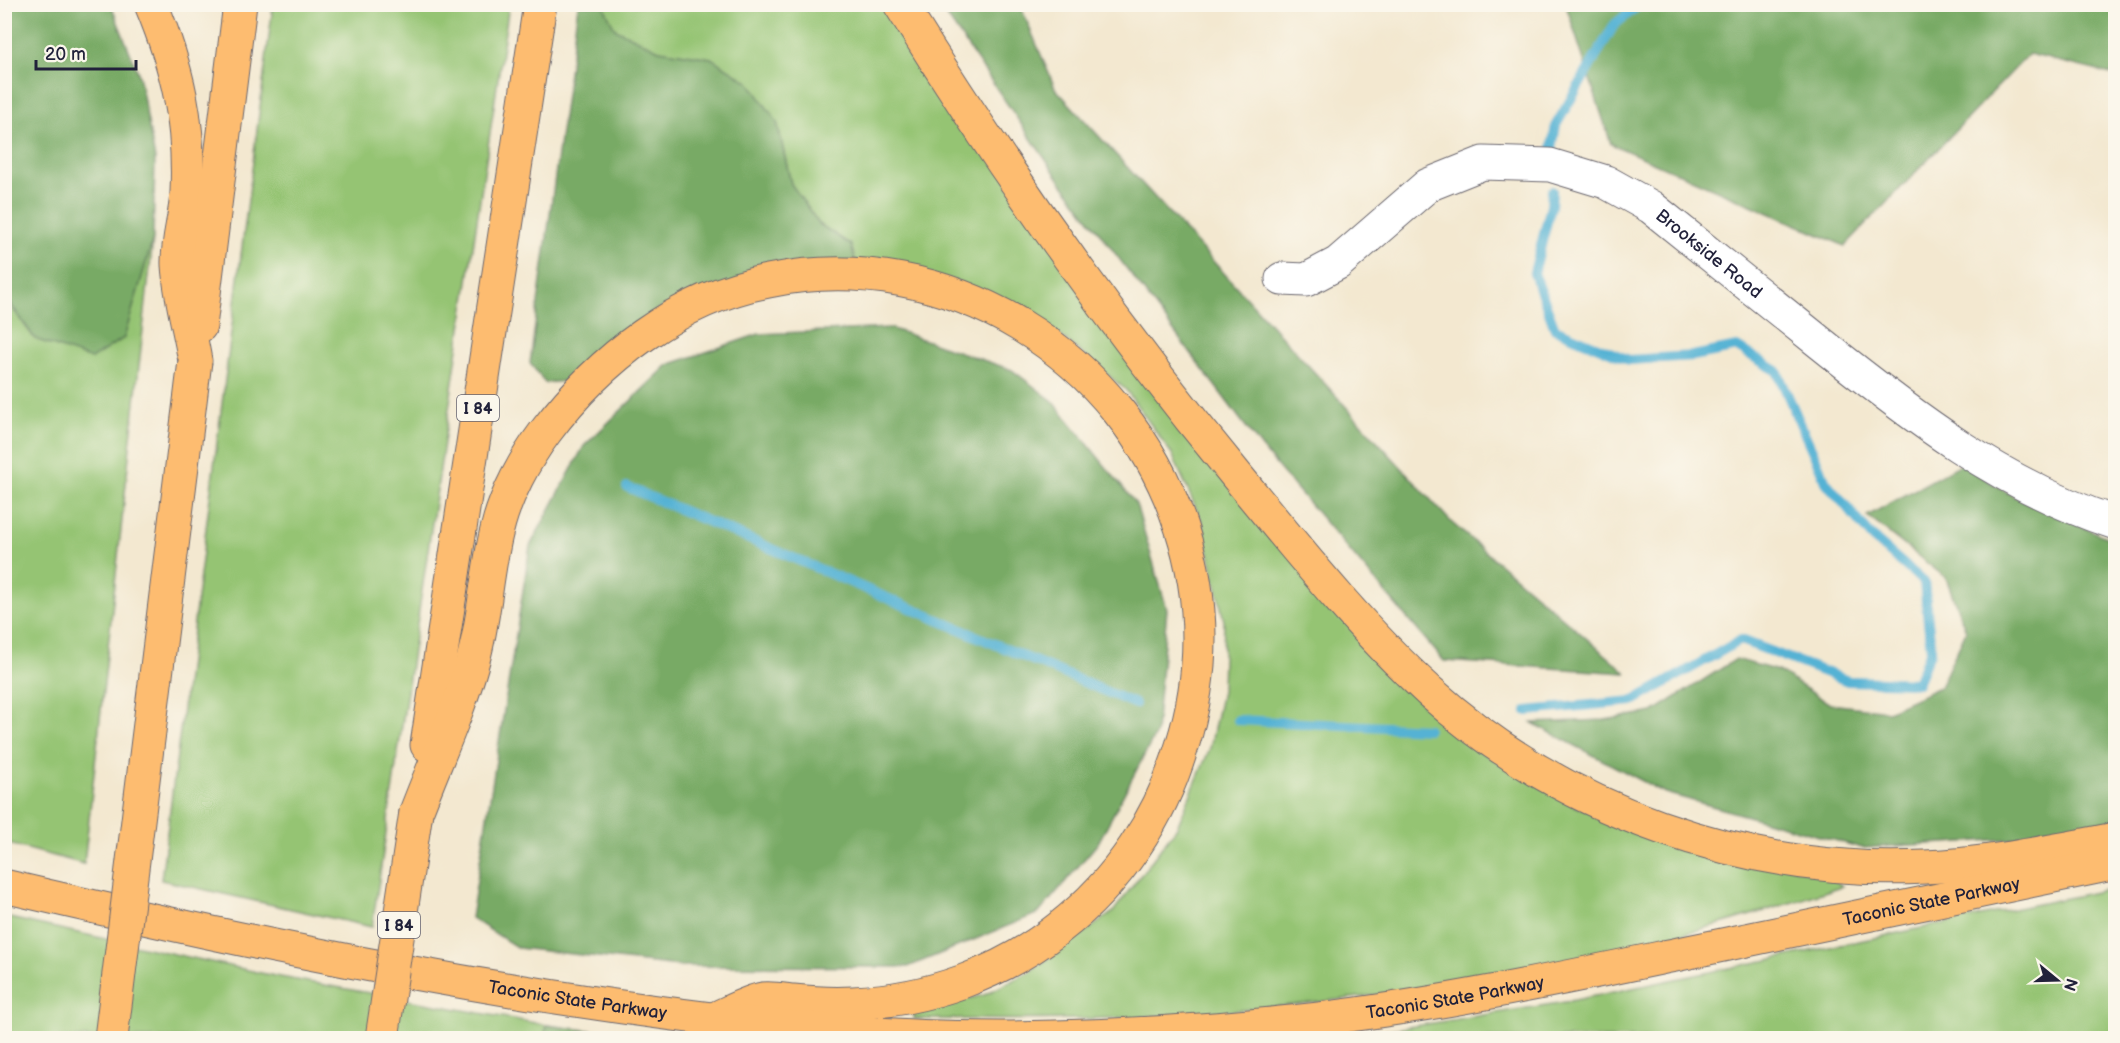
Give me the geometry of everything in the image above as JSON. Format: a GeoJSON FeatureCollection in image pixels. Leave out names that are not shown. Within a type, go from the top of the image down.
{"type":"FeatureCollection","features":[{"type":"Feature","properties":{"kind":"highway"},"geometry":{"type":"LineString","coordinates":[[151,4],[170,49],[183,100],[188,142],[187,194],[178,265],[195,361]]}},
{"type":"Feature","properties":{"kind":"highway"},"geometry":{"type":"LineString","coordinates":[[111,1038],[240,4]]}},
{"type":"Feature","properties":{"kind":"highway","name":"I 84"},"geometry":{"type":"LineString","coordinates":[[382,1038],[540,4]]}},
{"type":"Feature","properties":{"kind":"highway"},"geometry":{"type":"LineString","coordinates":[[900,4],[944,75],[1060,246],[1179,405],[1277,525],[1372,634],[1430,692],[1497,745],[1564,785],[1669,830],[1740,850],[1809,862],[1884,868],[1964,864],[2009,859],[2115,838]]}},
{"type":"Feature","properties":{"kind":"highway"},"geometry":{"type":"LineString","coordinates":[[416,812],[474,659],[497,525],[517,478],[544,434],[580,391],[620,353],[665,321],[714,297],[764,281],[818,273],[870,275],[916,283],[972,300],[1022,325],[1068,357],[1109,397],[1140,439],[1170,495],[1188,551],[1198,606],[1200,658],[1192,713],[1176,766],[1154,818],[1122,866],[1086,905],[1033,947],[979,975],[952,986],[888,1001],[824,1004],[764,999],[710,1020]]}},
{"type":"Feature","properties":{"kind":"highway","name":"Taconic State Parkway"},"geometry":{"type":"LineString","coordinates":[[4,886],[209,933],[447,980],[710,1020],[808,1030],[929,1037],[1051,1037],[1170,1032],[1294,1022],[1413,1006],[1533,985],[2115,863]]}},
{"type":"Feature","properties":{"kind":"street","name":"Brookside Road"},"geometry":{"type":"LineString","coordinates":[[1282,279],[1306,280],[1338,263],[1428,185],[1483,163],[1550,165],[1606,182],[1652,207],[1905,411],[1997,471],[2087,513],[2115,523]]}},
{"type":"Feature","properties":{"kind":"green space"},"geometry":{"type":"Polygon","coordinates":[[[5,4],[111,5],[139,75],[155,159],[153,239],[124,338],[91,359],[35,339],[5,296],[5,4]]]}},
{"type":"Feature","properties":{"kind":"green space"},"geometry":{"type":"Polygon","coordinates":[[[273,5],[509,5],[372,927],[161,880],[273,5]]]}},
{"type":"Feature","properties":{"kind":"green space"},"geometry":{"type":"Polygon","coordinates":[[[578,5],[603,5],[615,29],[659,50],[711,58],[749,82],[777,122],[791,184],[819,224],[851,245],[855,260],[661,308],[567,381],[545,383],[530,363],[578,5]]]}},
{"type":"Feature","properties":{"kind":"green space"},"geometry":{"type":"Polygon","coordinates":[[[603,5],[888,5],[1384,667],[1462,741],[1577,807],[1835,880],[1842,886],[1657,941],[1562,963],[1370,996],[1177,1015],[1080,1019],[914,1019],[914,1011],[984,995],[1029,972],[1113,912],[1177,827],[1210,748],[1222,691],[1224,621],[1202,522],[1172,454],[1126,390],[1056,332],[855,260],[851,245],[819,224],[791,184],[777,122],[711,58],[659,50],[615,29],[603,5]]]}},
{"type":"Feature","properties":{"kind":"green space"},"geometry":{"type":"Polygon","coordinates":[[[939,5],[1020,5],[1055,88],[1452,523],[1627,673],[1444,661],[1265,452],[1059,179],[939,5]]]}},
{"type":"Feature","properties":{"kind":"green space"},"geometry":{"type":"Polygon","coordinates":[[[1566,5],[2115,5],[2115,75],[2029,54],[1845,246],[1611,144],[1566,5]]]}},
{"type":"Feature","properties":{"kind":"green space"},"geometry":{"type":"Polygon","coordinates":[[[153,239],[84,864],[5,843],[4,297],[35,339],[124,338],[153,239]]]}},
{"type":"Feature","properties":{"kind":"green space"},"geometry":{"type":"Polygon","coordinates":[[[890,328],[1012,370],[1053,401],[1136,504],[1167,609],[1156,733],[1098,843],[1039,913],[908,967],[679,966],[518,948],[471,918],[530,546],[584,446],[668,365],[759,334],[890,328]]]}},
{"type":"Feature","properties":{"kind":"green space"},"geometry":{"type":"Polygon","coordinates":[[[1961,464],[2015,497],[2115,541],[2115,822],[2044,837],[1862,848],[1665,793],[1532,723],[1604,720],[1653,712],[1736,659],[1778,671],[1830,704],[1888,711],[1940,687],[1966,631],[1946,578],[1867,516],[1961,464]]]}},
{"type":"Feature","properties":{"kind":"green space"},"geometry":{"type":"Polygon","coordinates":[[[2115,888],[2115,1038],[1339,1038],[1565,1002],[2115,888]]]}},
{"type":"Feature","properties":{"kind":"green space"},"geometry":{"type":"Polygon","coordinates":[[[5,917],[275,976],[547,1025],[544,1038],[5,1038],[5,917]]]}},
{"type":"Feature","properties":{"kind":"green space"},"geometry":{"type":"Polygon","coordinates":[[[547,1025],[649,1038],[544,1038],[547,1025]]]}},
{"type":"Feature","properties":{"kind":"waterway"},"geometry":{"type":"LineString","coordinates":[[1552,148],[1556,125],[1614,25],[1640,4]]}},
{"type":"Feature","properties":{"kind":"waterway"},"geometry":{"type":"LineString","coordinates":[[1527,711],[1633,701],[1741,640],[1848,681],[1917,683],[1931,650],[1924,582],[1872,537],[1826,482],[1777,371],[1737,347],[1693,356],[1629,360],[1555,329],[1534,273],[1551,206],[1552,191]]}},
{"type":"Feature","properties":{"kind":"waterway"},"geometry":{"type":"LineString","coordinates":[[627,487],[1135,704]]}},
{"type":"Feature","properties":{"kind":"waterway"},"geometry":{"type":"LineString","coordinates":[[1238,720],[1428,729]]}}]}
